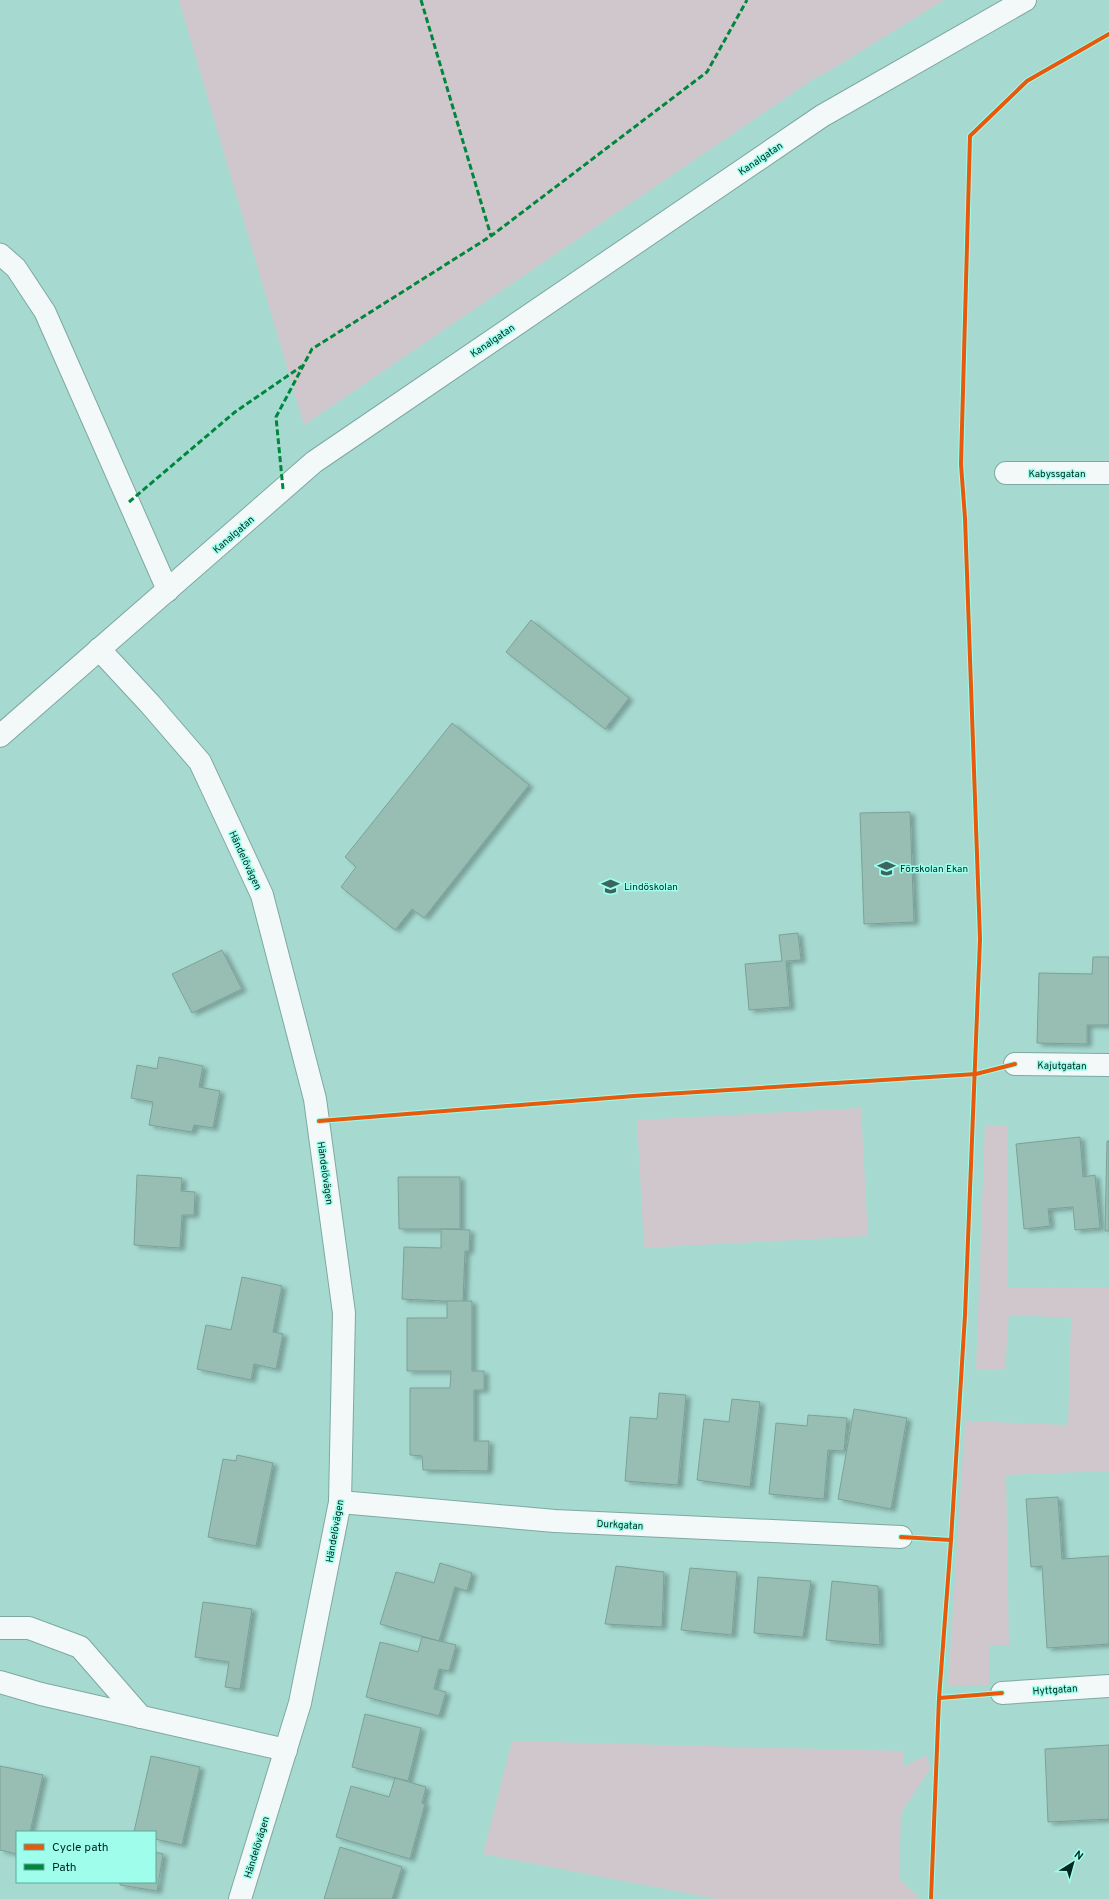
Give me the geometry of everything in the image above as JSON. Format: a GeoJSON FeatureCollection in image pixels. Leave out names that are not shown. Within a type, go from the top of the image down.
{"type":"FeatureCollection","features":[{"type":"Feature","properties":{"kind":"street","name":"Kanalgatan"},"geometry":{"type":"LineString","coordinates":[[0,736],[168,591],[314,462],[822,116],[1025,0]]}},
{"type":"Feature","properties":{"kind":"street","name":"Kabyssgatan"},"geometry":{"type":"LineString","coordinates":[[1006,473],[1109,473]]}},
{"type":"Feature","properties":{"kind":"street","name":"Händelövägen"},"geometry":{"type":"LineString","coordinates":[[99,649],[150,704],[200,762],[262,895],[315,1099],[344,1313],[340,1502],[300,1703],[240,1899]]}},
{"type":"Feature","properties":{"kind":"street","name":"Kajutgatan"},"geometry":{"type":"LineString","coordinates":[[1015,1064],[1109,1065]]}},
{"type":"Feature","properties":{"kind":"street","name":"Durkgatan"},"geometry":{"type":"LineString","coordinates":[[340,1502],[555,1521],[901,1537]]}},
{"type":"Feature","properties":{"kind":"street"},"geometry":{"type":"LineString","coordinates":[[0,1628],[29,1628],[80,1647],[141,1717]]}},
{"type":"Feature","properties":{"kind":"street"},"geometry":{"type":"LineString","coordinates":[[0,1682],[41,1694],[286,1750]]}},
{"type":"Feature","properties":{"kind":"street","name":"Hyttgatan"},"geometry":{"type":"LineString","coordinates":[[1002,1693],[1109,1686]]}},
{"type":"Feature","properties":{"kind":"lane"},"geometry":{"type":"LineString","coordinates":[[0,254],[16,268],[45,312],[168,591]]}},
{"type":"Feature","properties":{"kind":"shaded area"},"geometry":{"type":"Polygon","coordinates":[[[179,0],[944,0],[829,71],[815,78],[304,425],[179,0]]]}},
{"type":"Feature","properties":{"kind":"shaded area"},"geometry":{"type":"Polygon","coordinates":[[[861,1108],[868,1236],[644,1248],[637,1120],[861,1108]]]}},
{"type":"Feature","properties":{"kind":"shaded area"},"geometry":{"type":"Polygon","coordinates":[[[985,1126],[1007,1126],[1008,1288],[1109,1287],[1109,1471],[1006,1475],[1009,1645],[989,1646],[989,1685],[948,1686],[965,1421],[1068,1425],[1071,1318],[1009,1315],[1005,1370],[976,1369],[985,1126]]]}},
{"type":"Feature","properties":{"kind":"shaded area"},"geometry":{"type":"Polygon","coordinates":[[[512,1741],[904,1751],[903,1767],[927,1755],[930,1769],[901,1813],[899,1879],[921,1899],[717,1899],[483,1854],[512,1741]]]}},
{"type":"Feature","properties":{"kind":"building"},"geometry":{"type":"Polygon","coordinates":[[[531,620],[629,698],[605,729],[506,652],[531,620]]]}},
{"type":"Feature","properties":{"kind":"building"},"geometry":{"type":"Polygon","coordinates":[[[452,723],[529,785],[424,918],[412,909],[395,930],[341,887],[356,867],[345,857],[452,723]]]}},
{"type":"Feature","properties":{"kind":"building","name":"Förskolan Ekan"},"geometry":{"type":"Polygon","coordinates":[[[910,812],[914,922],[864,924],[860,813],[910,812]]]}},
{"type":"Feature","properties":{"kind":"building"},"geometry":{"type":"Polygon","coordinates":[[[798,933],[801,960],[786,961],[790,1007],[749,1010],[745,964],[782,961],[779,935],[798,933]]]}},
{"type":"Feature","properties":{"kind":"building"},"geometry":{"type":"Polygon","coordinates":[[[222,950],[242,989],[192,1013],[172,974],[222,950]]]}},
{"type":"Feature","properties":{"kind":"building"},"geometry":{"type":"Polygon","coordinates":[[[1093,957],[1109,957],[1109,1025],[1087,1025],[1087,1044],[1037,1043],[1039,973],[1092,974],[1093,957]]]}},
{"type":"Feature","properties":{"kind":"building"},"geometry":{"type":"Polygon","coordinates":[[[159,1057],[203,1066],[199,1087],[220,1091],[213,1128],[194,1125],[192,1132],[149,1125],[153,1102],[131,1098],[137,1065],[157,1069],[159,1057]]]}},
{"type":"Feature","properties":{"kind":"building"},"geometry":{"type":"Polygon","coordinates":[[[1080,1137],[1083,1177],[1095,1175],[1100,1228],[1075,1230],[1073,1207],[1048,1209],[1050,1226],[1024,1229],[1016,1144],[1080,1137]]]}},
{"type":"Feature","properties":{"kind":"building"},"geometry":{"type":"Polygon","coordinates":[[[1107,1141],[1109,1141],[1109,1231],[1105,1231],[1107,1141]]]}},
{"type":"Feature","properties":{"kind":"building"},"geometry":{"type":"Polygon","coordinates":[[[137,1175],[182,1178],[181,1191],[195,1192],[194,1215],[182,1215],[180,1248],[134,1245],[137,1175]]]}},
{"type":"Feature","properties":{"kind":"building"},"geometry":{"type":"Polygon","coordinates":[[[398,1177],[460,1177],[460,1229],[399,1229],[398,1177]]]}},
{"type":"Feature","properties":{"kind":"building"},"geometry":{"type":"Polygon","coordinates":[[[441,1229],[470,1230],[469,1251],[465,1251],[463,1302],[402,1299],[404,1247],[441,1248],[441,1229]]]}},
{"type":"Feature","properties":{"kind":"building"},"geometry":{"type":"Polygon","coordinates":[[[242,1277],[282,1286],[273,1332],[283,1334],[276,1369],[254,1364],[251,1380],[197,1369],[206,1325],[231,1330],[242,1277]]]}},
{"type":"Feature","properties":{"kind":"building"},"geometry":{"type":"Polygon","coordinates":[[[447,1301],[472,1301],[472,1371],[484,1371],[484,1390],[474,1390],[474,1441],[489,1441],[488,1471],[423,1470],[422,1456],[410,1455],[410,1388],[450,1388],[451,1371],[407,1371],[407,1318],[447,1318],[447,1301]]]}},
{"type":"Feature","properties":{"kind":"building"},"geometry":{"type":"Polygon","coordinates":[[[659,1393],[686,1395],[678,1485],[625,1481],[630,1417],[657,1419],[659,1393]]]}},
{"type":"Feature","properties":{"kind":"building"},"geometry":{"type":"Polygon","coordinates":[[[732,1399],[760,1402],[750,1487],[697,1480],[704,1419],[729,1422],[732,1399]]]}},
{"type":"Feature","properties":{"kind":"building"},"geometry":{"type":"Polygon","coordinates":[[[854,1409],[907,1418],[891,1509],[838,1499],[854,1409]]]}},
{"type":"Feature","properties":{"kind":"building"},"geometry":{"type":"Polygon","coordinates":[[[808,1415],[847,1418],[844,1451],[828,1450],[824,1499],[769,1494],[776,1423],[807,1426],[808,1415]]]}},
{"type":"Feature","properties":{"kind":"building"},"geometry":{"type":"Polygon","coordinates":[[[237,1455],[273,1463],[256,1546],[208,1537],[223,1459],[236,1461],[237,1455]]]}},
{"type":"Feature","properties":{"kind":"building"},"geometry":{"type":"Polygon","coordinates":[[[1058,1497],[1062,1559],[1109,1556],[1109,1644],[1047,1648],[1042,1566],[1031,1567],[1026,1499],[1058,1497]]]}},
{"type":"Feature","properties":{"kind":"building"},"geometry":{"type":"Polygon","coordinates":[[[440,1563],[472,1573],[467,1591],[455,1587],[439,1641],[380,1624],[396,1572],[434,1583],[440,1563]]]}},
{"type":"Feature","properties":{"kind":"building"},"geometry":{"type":"Polygon","coordinates":[[[616,1566],[664,1572],[662,1627],[605,1624],[616,1566]]]}},
{"type":"Feature","properties":{"kind":"building"},"geometry":{"type":"Polygon","coordinates":[[[690,1568],[737,1572],[732,1635],[681,1630],[690,1568]]]}},
{"type":"Feature","properties":{"kind":"building"},"geometry":{"type":"Polygon","coordinates":[[[758,1577],[811,1581],[803,1637],[754,1633],[758,1577]]]}},
{"type":"Feature","properties":{"kind":"building"},"geometry":{"type":"Polygon","coordinates":[[[832,1581],[878,1586],[880,1645],[826,1640],[832,1581]]]}},
{"type":"Feature","properties":{"kind":"building"},"geometry":{"type":"Polygon","coordinates":[[[203,1602],[252,1609],[240,1689],[225,1687],[229,1662],[195,1657],[203,1602]]]}},
{"type":"Feature","properties":{"kind":"building"},"geometry":{"type":"Polygon","coordinates":[[[422,1637],[456,1645],[449,1671],[439,1669],[434,1689],[446,1692],[439,1716],[366,1697],[380,1642],[418,1652],[422,1637]]]}},
{"type":"Feature","properties":{"kind":"building"},"geometry":{"type":"Polygon","coordinates":[[[365,1714],[421,1728],[408,1781],[352,1767],[365,1714]]]}},
{"type":"Feature","properties":{"kind":"building"},"geometry":{"type":"Polygon","coordinates":[[[1109,1745],[1109,1819],[1048,1822],[1045,1749],[1109,1745]]]}},
{"type":"Feature","properties":{"kind":"building"},"geometry":{"type":"Polygon","coordinates":[[[151,1756],[200,1767],[182,1845],[156,1839],[156,1831],[134,1831],[151,1756]]]}},
{"type":"Feature","properties":{"kind":"building"},"geometry":{"type":"Polygon","coordinates":[[[0,1766],[43,1775],[30,1831],[16,1831],[16,1854],[0,1850],[0,1766]]]}},
{"type":"Feature","properties":{"kind":"building"},"geometry":{"type":"Polygon","coordinates":[[[395,1778],[426,1787],[422,1803],[425,1804],[410,1859],[336,1837],[351,1786],[389,1797],[395,1778]]]}},
{"type":"Feature","properties":{"kind":"building"},"geometry":{"type":"Polygon","coordinates":[[[340,1847],[402,1867],[392,1899],[324,1899],[340,1847]]]}},
{"type":"Feature","properties":{"kind":"building"},"geometry":{"type":"Polygon","coordinates":[[[156,1852],[163,1854],[157,1891],[120,1885],[120,1883],[156,1883],[156,1852]]]}},
{"type":"Feature","properties":{"kind":"marked path"},"geometry":{"type":"LineString","coordinates":[[421,0],[491,236]]}},
{"type":"Feature","properties":{"kind":"marked path"},"geometry":{"type":"LineString","coordinates":[[283,489],[276,417],[312,349],[491,236],[707,72],[747,0]]}},
{"type":"Feature","properties":{"kind":"marked path"},"geometry":{"type":"LineString","coordinates":[[129,502],[235,412],[302,366]]}},
{"type":"Feature","properties":{"kind":"cycle path"},"geometry":{"type":"LineString","coordinates":[[931,1899],[939,1698],[951,1540],[965,1315],[980,939],[965,518],[961,464],[970,136],[1027,81],[1109,34]]}},
{"type":"Feature","properties":{"kind":"cycle path"},"geometry":{"type":"LineString","coordinates":[[319,1121],[634,1096],[976,1074],[1015,1064]]}},
{"type":"Feature","properties":{"kind":"cycle path"},"geometry":{"type":"LineString","coordinates":[[901,1537],[951,1540]]}},
{"type":"Feature","properties":{"kind":"cycle path"},"geometry":{"type":"LineString","coordinates":[[939,1698],[1002,1693]]}},
{"type":"Feature","properties":{"kind":"place","name":"Förskolan Ekan"},"geometry":{"type":"Point","coordinates":[887,868]}},
{"type":"Feature","properties":{"kind":"place","name":"Lindöskolan"},"geometry":{"type":"Point","coordinates":[611,886]}}]}
